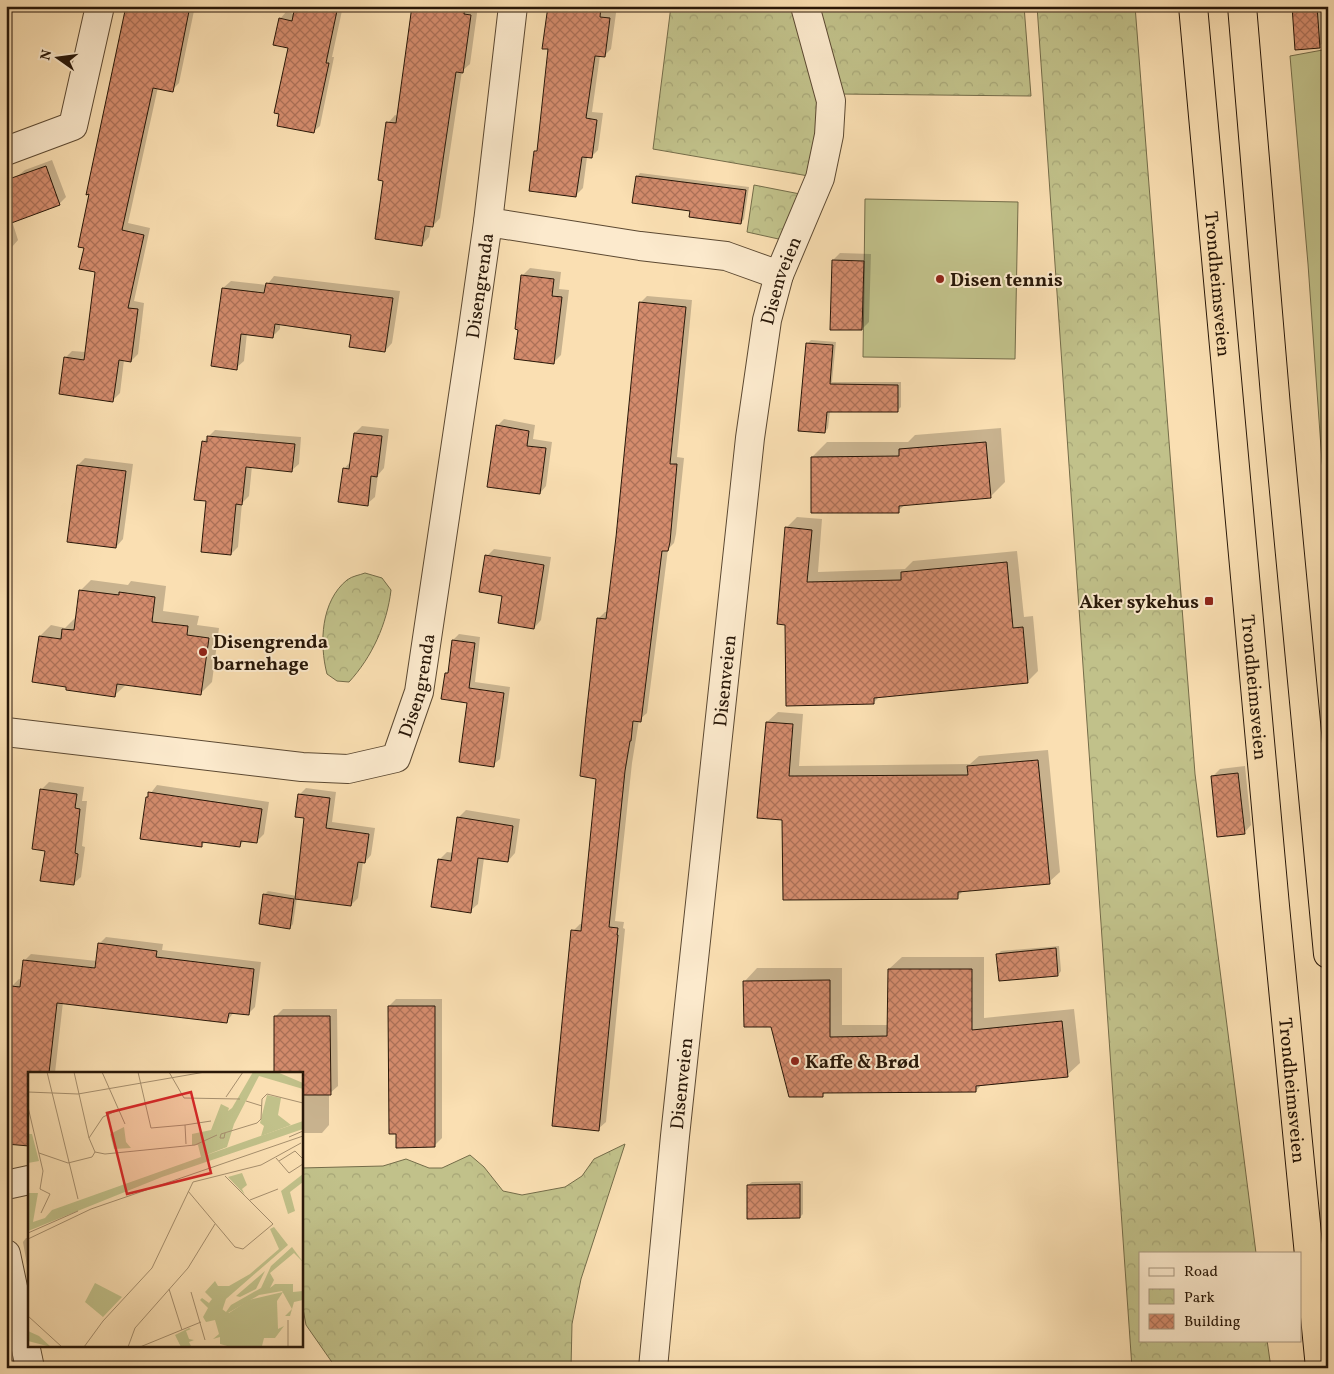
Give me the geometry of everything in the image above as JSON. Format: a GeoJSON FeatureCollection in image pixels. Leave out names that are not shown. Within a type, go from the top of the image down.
{"type":"FeatureCollection","features":[{"type":"Feature","properties":{"kind":"highway","name":"Trondheimsveien"},"geometry":{"type":"LineString","coordinates":[[1193,6],[1244,571],[1320,1368]]}},
{"type":"Feature","properties":{"kind":"highway"},"geometry":{"type":"LineString","coordinates":[[1242,6],[1277,427],[1328,954]]}},
{"type":"Feature","properties":{"kind":"street"},"geometry":{"type":"LineString","coordinates":[[6,151],[73,126],[100,6]]}},
{"type":"Feature","properties":{"kind":"street","name":"Disengrenda"},"geometry":{"type":"LineString","coordinates":[[6,732],[302,767],[348,769],[396,758],[419,692],[488,222],[513,6]]}},
{"type":"Feature","properties":{"kind":"street","name":"Disenveien"},"geometry":{"type":"LineString","coordinates":[[653,1368],[675,1136],[750,438],[768,320],[778,275],[820,178],[829,135],[831,101],[805,6]]}},
{"type":"Feature","properties":{"kind":"street","name":"Disengrenda"},"geometry":{"type":"LineString","coordinates":[[488,222],[640,246],[726,256],[778,275]]}},
{"type":"Feature","properties":{"kind":"street"},"geometry":{"type":"LineString","coordinates":[[6,1185],[28,1180]]}},
{"type":"Feature","properties":{"kind":"street"},"geometry":{"type":"LineString","coordinates":[[6,1254],[30,1368]]}},
{"type":"Feature","properties":{"kind":"green space"},"geometry":{"type":"Polygon","coordinates":[[[671,6],[1024,6],[1031,96],[839,94],[820,178],[653,149],[671,6]]]}},
{"type":"Feature","properties":{"kind":"green space"},"geometry":{"type":"Polygon","coordinates":[[[1037,6],[1135,6],[1195,774],[1256,1252],[1139,1252],[1139,1342],[1267,1342],[1271,1368],[1132,1368],[1037,6]]]}},
{"type":"Feature","properties":{"kind":"green space"},"geometry":{"type":"Polygon","coordinates":[[[1328,49],[1328,504],[1322,462],[1308,264],[1290,56],[1328,49]]]}},
{"type":"Feature","properties":{"kind":"green space"},"geometry":{"type":"Polygon","coordinates":[[[754,185],[800,194],[783,240],[747,232],[754,185]]]}},
{"type":"Feature","properties":{"kind":"green space","name":"Disen tennis"},"geometry":{"type":"Polygon","coordinates":[[[865,199],[1018,202],[1015,359],[863,357],[865,199]]]}},
{"type":"Feature","properties":{"kind":"green space"},"geometry":{"type":"Polygon","coordinates":[[[365,573],[382,578],[391,590],[386,615],[377,639],[365,662],[349,682],[337,681],[327,674],[324,662],[323,636],[327,611],[338,589],[347,580],[365,573]]]}},
{"type":"Feature","properties":{"kind":"green space"},"geometry":{"type":"Polygon","coordinates":[[[625,1144],[581,1279],[572,1324],[571,1368],[336,1368],[306,1325],[302,1303],[302,1168],[383,1166],[406,1159],[429,1168],[442,1168],[470,1155],[484,1167],[503,1191],[522,1195],[565,1187],[582,1176],[594,1159],[625,1144]]]}},
{"type":"Feature","properties":{"kind":"building"},"geometry":{"type":"Polygon","coordinates":[[[126,6],[190,6],[173,92],[153,88],[122,230],[144,235],[128,308],[138,309],[131,362],[119,360],[113,402],[59,394],[64,357],[84,360],[95,272],[79,269],[84,248],[78,247],[89,194],[86,195],[126,6]]]}},
{"type":"Feature","properties":{"kind":"building"},"geometry":{"type":"Polygon","coordinates":[[[295,6],[338,6],[326,63],[329,63],[314,133],[277,126],[279,114],[274,113],[288,48],[273,45],[279,18],[292,21],[295,6]]]}},
{"type":"Feature","properties":{"kind":"building"},"geometry":{"type":"Polygon","coordinates":[[[412,6],[465,6],[464,14],[471,15],[463,73],[456,72],[433,227],[425,226],[422,246],[375,239],[383,181],[378,180],[386,122],[396,123],[412,6]]]}},
{"type":"Feature","properties":{"kind":"building"},"geometry":{"type":"Polygon","coordinates":[[[548,6],[601,6],[600,17],[610,18],[605,57],[595,56],[586,118],[597,120],[592,158],[582,157],[576,197],[529,191],[534,151],[537,151],[548,49],[542,49],[548,6]]]}},
{"type":"Feature","properties":{"kind":"building"},"geometry":{"type":"Polygon","coordinates":[[[1292,6],[1317,6],[1320,48],[1295,50],[1292,6]]]}},
{"type":"Feature","properties":{"kind":"building"},"geometry":{"type":"Polygon","coordinates":[[[46,166],[60,205],[6,225],[6,180],[46,166]]]}},
{"type":"Feature","properties":{"kind":"building"},"geometry":{"type":"Polygon","coordinates":[[[636,176],[746,190],[741,224],[689,217],[690,211],[632,203],[636,176]]]}},
{"type":"Feature","properties":{"kind":"building"},"geometry":{"type":"Polygon","coordinates":[[[832,260],[864,261],[862,330],[830,330],[832,260]]]}},
{"type":"Feature","properties":{"kind":"building"},"geometry":{"type":"Polygon","coordinates":[[[521,275],[554,279],[552,296],[562,297],[554,364],[514,359],[518,330],[515,329],[521,275]]]}},
{"type":"Feature","properties":{"kind":"building"},"geometry":{"type":"Polygon","coordinates":[[[266,283],[393,298],[385,352],[349,347],[351,335],[275,324],[273,338],[241,334],[237,370],[211,366],[222,288],[264,293],[266,283]]]}},
{"type":"Feature","properties":{"kind":"building"},"geometry":{"type":"Polygon","coordinates":[[[639,302],[686,307],[670,464],[677,464],[670,542],[668,551],[662,551],[641,722],[633,721],[625,771],[609,927],[618,928],[618,935],[599,1131],[552,1126],[571,930],[581,931],[596,779],[580,776],[586,716],[597,618],[606,619],[639,302]]]}},
{"type":"Feature","properties":{"kind":"building"},"geometry":{"type":"Polygon","coordinates":[[[806,343],[833,345],[830,384],[898,385],[898,412],[827,412],[825,433],[798,431],[806,343]]]}},
{"type":"Feature","properties":{"kind":"building"},"geometry":{"type":"Polygon","coordinates":[[[496,425],[529,431],[527,446],[546,448],[540,494],[487,487],[496,425]]]}},
{"type":"Feature","properties":{"kind":"building"},"geometry":{"type":"Polygon","coordinates":[[[354,433],[382,436],[377,477],[371,476],[368,506],[338,502],[343,468],[349,469],[354,433]]]}},
{"type":"Feature","properties":{"kind":"building"},"geometry":{"type":"Polygon","coordinates":[[[207,436],[295,444],[292,472],[246,467],[242,505],[236,504],[231,555],[201,552],[206,501],[194,500],[202,441],[207,442],[207,436]]]}},
{"type":"Feature","properties":{"kind":"building"},"geometry":{"type":"Polygon","coordinates":[[[986,442],[991,498],[899,506],[899,513],[811,513],[811,457],[899,456],[899,449],[986,442]]]}},
{"type":"Feature","properties":{"kind":"building"},"geometry":{"type":"Polygon","coordinates":[[[77,465],[126,471],[116,548],[67,542],[77,465]]]}},
{"type":"Feature","properties":{"kind":"building"},"geometry":{"type":"Polygon","coordinates":[[[785,527],[812,530],[807,582],[901,580],[901,572],[1007,562],[1013,628],[1023,627],[1028,683],[874,698],[874,704],[786,706],[785,625],[777,624],[785,527]]]}},
{"type":"Feature","properties":{"kind":"building"},"geometry":{"type":"Polygon","coordinates":[[[485,555],[544,565],[534,629],[498,623],[502,596],[479,592],[485,555]]]}},
{"type":"Feature","properties":{"kind":"building"},"geometry":{"type":"Polygon","coordinates":[[[79,590],[119,595],[119,592],[155,597],[152,622],[188,626],[187,635],[209,638],[201,695],[117,684],[115,697],[66,690],[66,687],[32,682],[39,636],[61,639],[62,629],[74,630],[79,590]]]}},
{"type":"Feature","properties":{"kind":"building"},"geometry":{"type":"Polygon","coordinates":[[[452,640],[475,643],[469,688],[504,693],[494,767],[459,762],[467,703],[441,699],[445,673],[448,673],[452,640]]]}},
{"type":"Feature","properties":{"kind":"building"},"geometry":{"type":"Polygon","coordinates":[[[766,722],[793,724],[789,776],[968,775],[967,766],[1038,760],[1050,884],[958,892],[958,899],[783,900],[782,820],[757,818],[766,722]]]}},
{"type":"Feature","properties":{"kind":"building"},"geometry":{"type":"Polygon","coordinates":[[[1238,773],[1245,834],[1217,837],[1211,776],[1238,773]]]}},
{"type":"Feature","properties":{"kind":"building"},"geometry":{"type":"Polygon","coordinates":[[[40,789],[77,794],[75,808],[80,809],[75,853],[78,854],[74,885],[40,881],[45,851],[32,849],[40,789]]]}},
{"type":"Feature","properties":{"kind":"building"},"geometry":{"type":"Polygon","coordinates":[[[148,792],[262,809],[257,843],[241,841],[240,847],[202,842],[202,847],[140,839],[148,792]]]}},
{"type":"Feature","properties":{"kind":"building"},"geometry":{"type":"Polygon","coordinates":[[[298,794],[330,798],[326,828],[369,834],[365,863],[358,862],[351,906],[295,899],[304,818],[295,817],[298,794]]]}},
{"type":"Feature","properties":{"kind":"building"},"geometry":{"type":"Polygon","coordinates":[[[457,817],[513,826],[508,862],[478,858],[471,913],[431,907],[438,859],[451,861],[457,817]]]}},
{"type":"Feature","properties":{"kind":"building"},"geometry":{"type":"Polygon","coordinates":[[[263,894],[294,899],[290,929],[259,924],[263,894]]]}},
{"type":"Feature","properties":{"kind":"building"},"geometry":{"type":"Polygon","coordinates":[[[98,943],[157,951],[156,957],[254,969],[249,1015],[229,1013],[227,1023],[57,1003],[49,1072],[28,1072],[28,1146],[6,1144],[6,1026],[11,986],[20,987],[23,960],[95,968],[98,943]]]}},
{"type":"Feature","properties":{"kind":"building"},"geometry":{"type":"Polygon","coordinates":[[[1056,948],[1058,976],[999,981],[996,954],[1056,948]]]}},
{"type":"Feature","properties":{"kind":"building"},"geometry":{"type":"Polygon","coordinates":[[[888,969],[972,969],[972,1030],[1062,1021],[1068,1077],[976,1086],[976,1092],[823,1093],[823,1097],[789,1097],[771,1027],[744,1027],[743,981],[830,980],[830,1037],[887,1036],[888,969]]]}},
{"type":"Feature","properties":{"kind":"building"},"geometry":{"type":"Polygon","coordinates":[[[388,1006],[435,1006],[435,1147],[396,1148],[396,1134],[389,1134],[388,1006]]]}},
{"type":"Feature","properties":{"kind":"building"},"geometry":{"type":"Polygon","coordinates":[[[274,1016],[330,1016],[331,1095],[302,1095],[302,1072],[274,1072],[274,1016]]]}},
{"type":"Feature","properties":{"kind":"building"},"geometry":{"type":"Polygon","coordinates":[[[800,1184],[800,1218],[747,1219],[747,1185],[800,1184]]]}},
{"type":"Feature","properties":{"kind":"place","name":"Disen tennis"},"geometry":{"type":"Point","coordinates":[940,279]}},
{"type":"Feature","properties":{"kind":"place","name":"Aker sykehus"},"geometry":{"type":"Point","coordinates":[1209,601]}},
{"type":"Feature","properties":{"kind":"place","name":"Disengrenda barnehage"},"geometry":{"type":"Point","coordinates":[203,652]}},
{"type":"Feature","properties":{"kind":"place","name":"Kaffe & Brød"},"geometry":{"type":"Point","coordinates":[795,1061]}}]}
